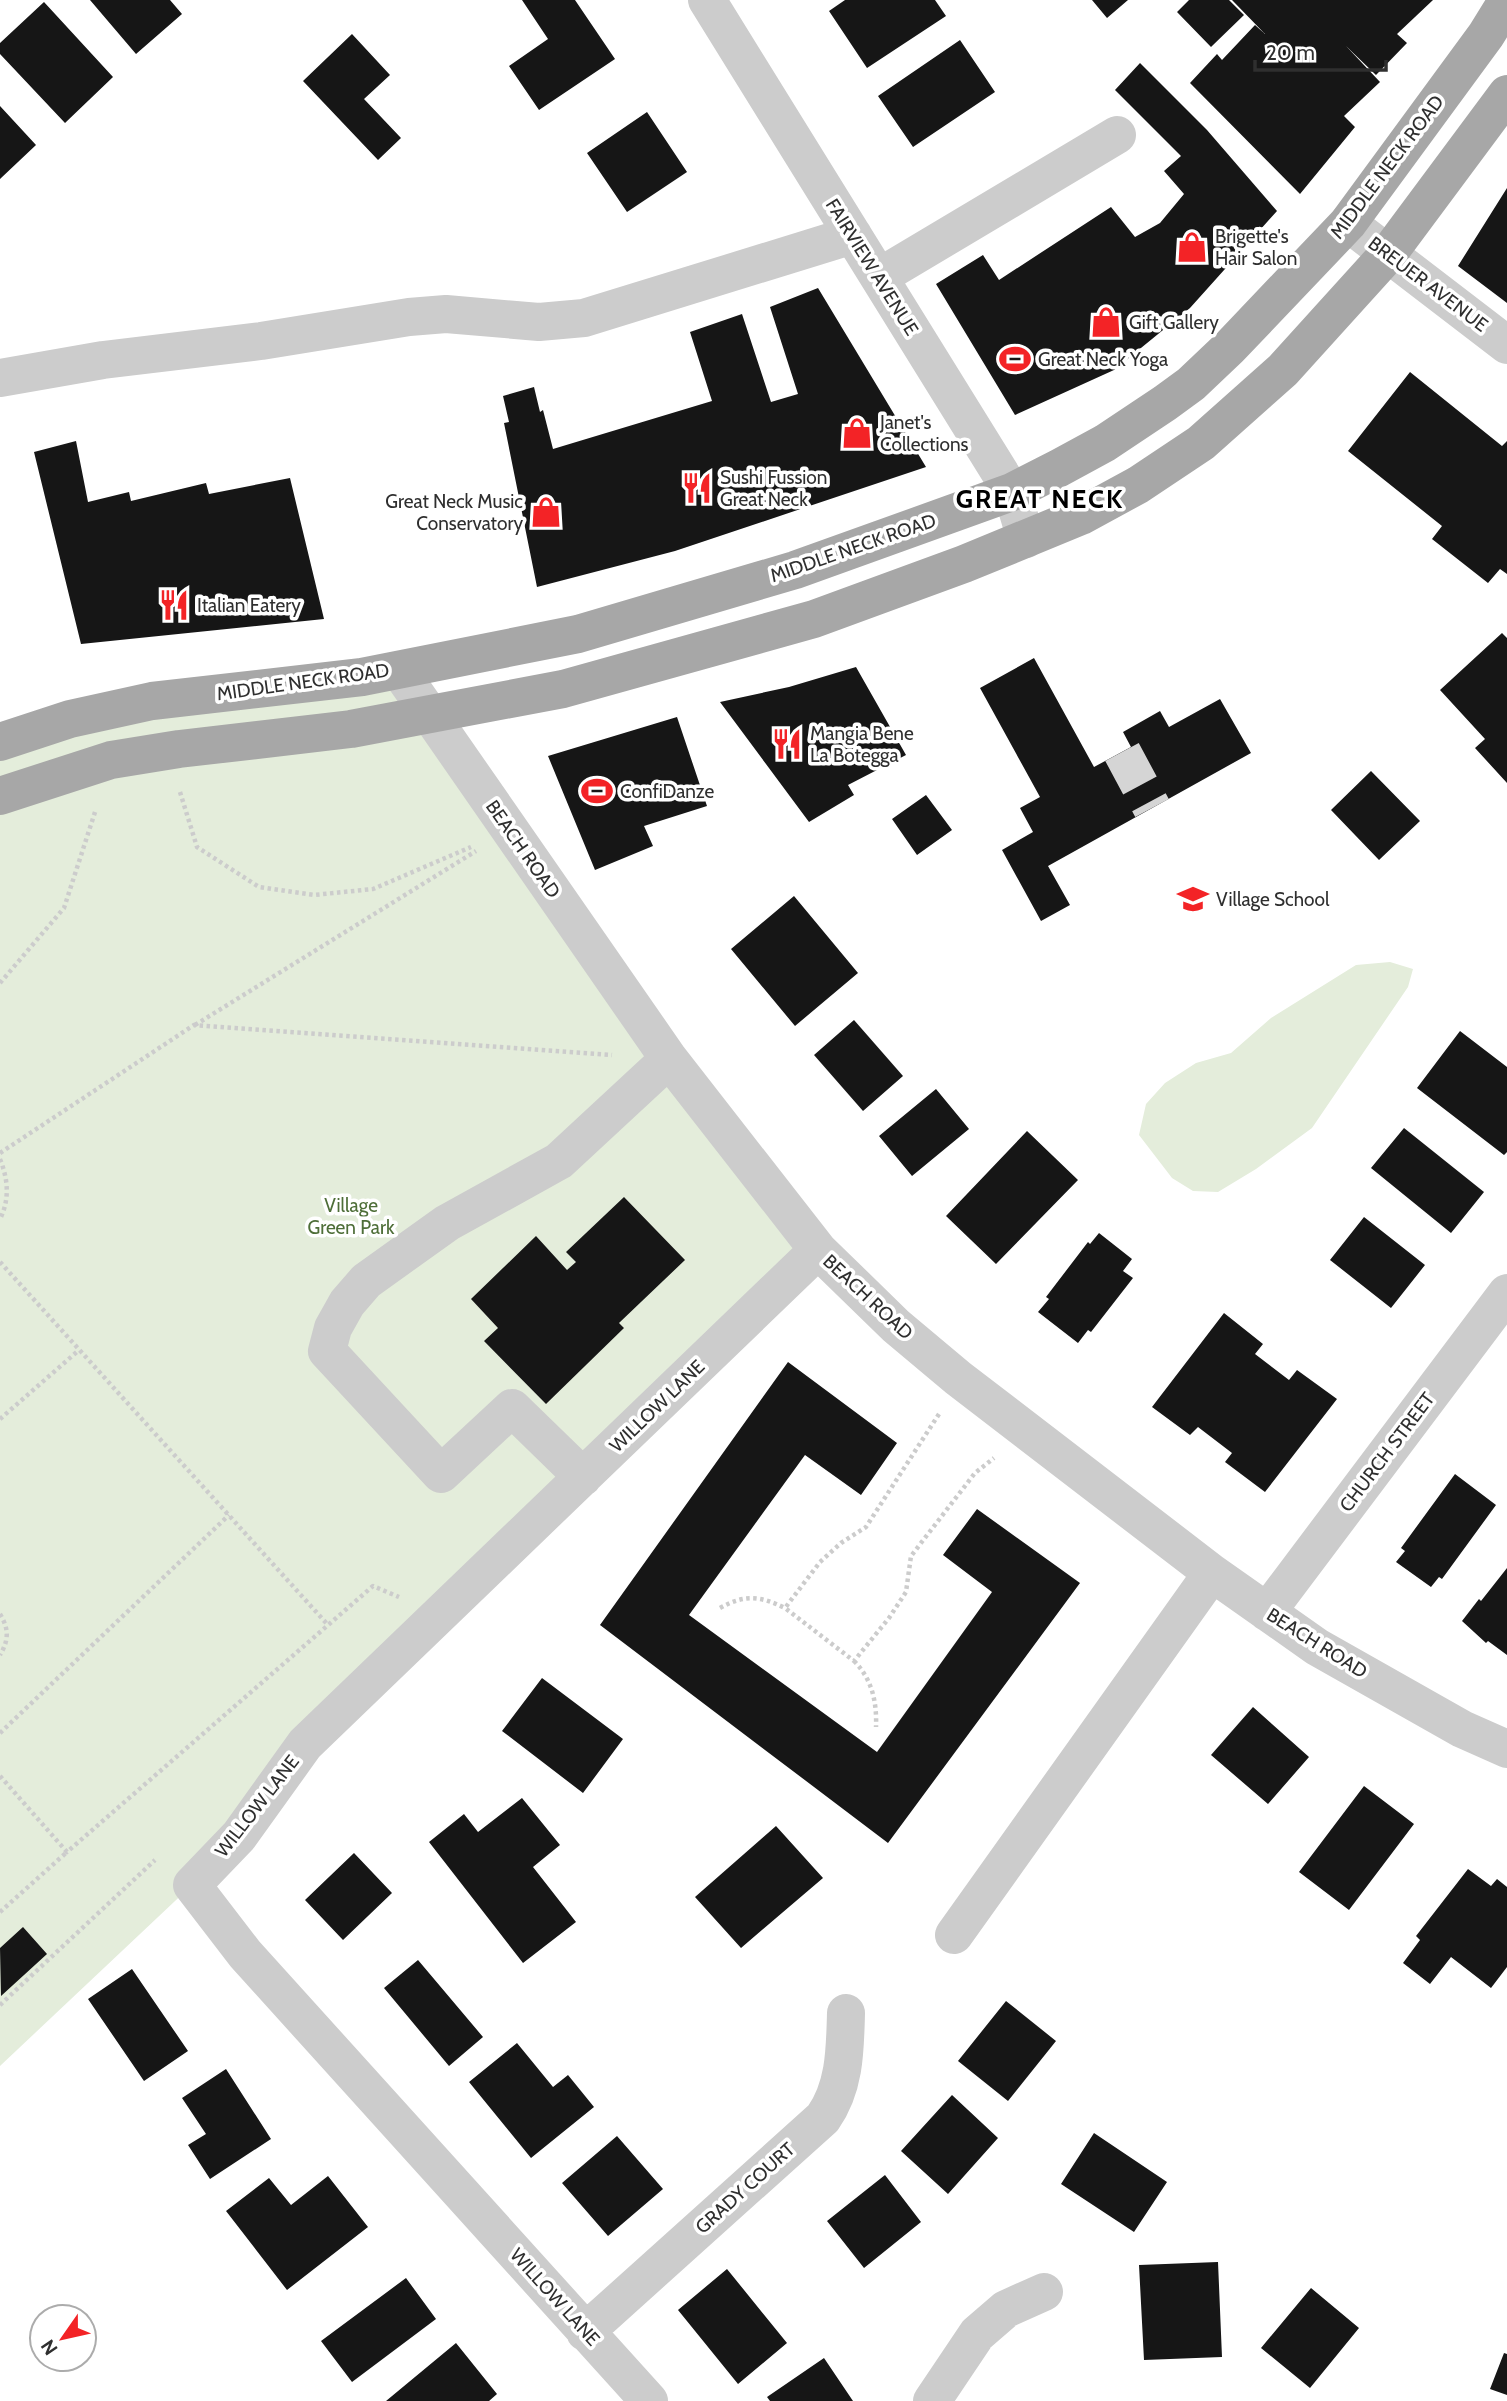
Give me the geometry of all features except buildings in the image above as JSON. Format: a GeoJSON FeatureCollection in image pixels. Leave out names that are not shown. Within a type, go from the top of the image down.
{"type":"FeatureCollection","features":[{"type":"Feature","properties":{"kind":"main road","name":"MIDDLE NECK ROAD"},"geometry":{"type":"LineString","coordinates":[[0,741],[69,719],[152,701],[362,677],[578,634],[795,570],[1012,492],[1105,443],[1191,384],[1223,354],[1348,223],[1486,34],[1507,1]]}},
{"type":"Feature","properties":{"kind":"main road"},"geometry":{"type":"LineString","coordinates":[[0,796],[111,760],[351,729],[563,689],[814,619],[964,564],[1081,516],[1138,485],[1201,443],[1283,370],[1388,254],[1507,94]]}},
{"type":"Feature","properties":{"kind":"street","name":"FAIRVIEW AVENUE"},"geometry":{"type":"LineString","coordinates":[[707,0],[1012,492],[1026,538]]}},
{"type":"Feature","properties":{"kind":"street"},"geometry":{"type":"LineString","coordinates":[[879,277],[1117,135]]}},
{"type":"Feature","properties":{"kind":"street","name":"BREUER AVENUE"},"geometry":{"type":"LineString","coordinates":[[1348,223],[1507,345]]}},
{"type":"Feature","properties":{"kind":"street"},"geometry":{"type":"LineString","coordinates":[[0,378],[103,360],[261,341],[409,317],[446,314],[539,322],[584,318],[853,235]]}},
{"type":"Feature","properties":{"kind":"street","name":"BEACH ROAD"},"geometry":{"type":"LineString","coordinates":[[399,670],[669,1059],[818,1250],[896,1326],[958,1378],[1212,1573],[1317,1647],[1462,1729],[1507,1749]]}},
{"type":"Feature","properties":{"kind":"street"},"geometry":{"type":"LineString","coordinates":[[583,1478],[512,1408],[441,1474],[327,1351],[332,1328],[347,1303],[366,1282],[447,1223],[559,1161],[669,1059]]}},
{"type":"Feature","properties":{"kind":"street","name":"WILLOW LANE"},"geometry":{"type":"LineString","coordinates":[[649,2401],[245,1954],[192,1885],[239,1836],[306,1744],[818,1250]]}},
{"type":"Feature","properties":{"kind":"street","name":"CHURCH STREET"},"geometry":{"type":"LineString","coordinates":[[1267,1612],[1507,1293]]}},
{"type":"Feature","properties":{"kind":"street"},"geometry":{"type":"LineString","coordinates":[[954,1935],[1212,1573]]}},
{"type":"Feature","properties":{"kind":"street","name":"GRADY COURT"},"geometry":{"type":"LineString","coordinates":[[585,2332],[823,2118],[833,2102],[841,2078],[846,2013]]}},
{"type":"Feature","properties":{"kind":"street"},"geometry":{"type":"LineString","coordinates":[[932,2401],[977,2334],[1006,2309],[1044,2292]]}},
{"type":"Feature","properties":{"kind":"path"},"geometry":{"type":"LineString","coordinates":[[179,750],[178,787],[197,847],[259,887],[314,895],[373,889],[510,830]]}},
{"type":"Feature","properties":{"kind":"path"},"geometry":{"type":"LineString","coordinates":[[0,983],[64,908],[111,760]]}},
{"type":"Feature","properties":{"kind":"path"},"geometry":{"type":"LineString","coordinates":[[0,1153],[194,1026],[510,830]]}},
{"type":"Feature","properties":{"kind":"path"},"geometry":{"type":"LineString","coordinates":[[194,1026],[669,1059]]}},
{"type":"Feature","properties":{"kind":"path"},"geometry":{"type":"LineString","coordinates":[[0,1159],[5,1172],[7,1192],[0,1219]]}},
{"type":"Feature","properties":{"kind":"path"},"geometry":{"type":"LineString","coordinates":[[0,1262],[328,1625]]}},
{"type":"Feature","properties":{"kind":"path"},"geometry":{"type":"LineString","coordinates":[[0,1419],[79,1350]]}},
{"type":"Feature","properties":{"kind":"path"},"geometry":{"type":"LineString","coordinates":[[785,1608],[820,1562],[841,1543],[866,1527],[940,1412]]}},
{"type":"Feature","properties":{"kind":"path"},"geometry":{"type":"LineString","coordinates":[[854,1661],[906,1592],[911,1556],[975,1474],[997,1455]]}},
{"type":"Feature","properties":{"kind":"path"},"geometry":{"type":"LineString","coordinates":[[0,1733],[229,1515]]}},
{"type":"Feature","properties":{"kind":"path"},"geometry":{"type":"LineString","coordinates":[[0,1912],[373,1586],[441,1613]]}},
{"type":"Feature","properties":{"kind":"path"},"geometry":{"type":"LineString","coordinates":[[720,1608],[741,1598],[769,1600],[785,1608],[865,1672],[877,1713],[876,1727]]}},
{"type":"Feature","properties":{"kind":"path"},"geometry":{"type":"LineString","coordinates":[[0,1614],[8,1634],[0,1655]]}},
{"type":"Feature","properties":{"kind":"path"},"geometry":{"type":"LineString","coordinates":[[0,1776],[68,1852]]}},
{"type":"Feature","properties":{"kind":"path"},"geometry":{"type":"LineString","coordinates":[[0,2005],[165,1851]]}},
{"type":"Feature","properties":{"kind":"green space","name":"Village Green Park"},"geometry":{"type":"Polygon","coordinates":[[[411,687],[823,1246],[192,1885],[0,2066],[0,756],[87,722],[411,687]]]}},
{"type":"Feature","properties":{"kind":"green space"},"geometry":{"type":"Polygon","coordinates":[[[1390,962],[1413,969],[1408,987],[1312,1128],[1256,1169],[1218,1192],[1193,1191],[1172,1178],[1139,1135],[1146,1104],[1165,1083],[1196,1063],[1231,1053],[1271,1018],[1356,965],[1390,962]]]}},
{"type":"Feature","properties":{"kind":"tunnel"},"geometry":{"type":"LineString","coordinates":[[1122,752],[1152,808]]}},
{"type":"Feature","properties":{"kind":"place","name":"Brigette's Hair Salon"},"geometry":{"type":"Point","coordinates":[1192,247]}},
{"type":"Feature","properties":{"kind":"place","name":"Gift Gallery"},"geometry":{"type":"Point","coordinates":[1106,322]}},
{"type":"Feature","properties":{"kind":"place","name":"Great Neck Yoga"},"geometry":{"type":"Point","coordinates":[1015,359]}},
{"type":"Feature","properties":{"kind":"place","name":"Janet's Collections"},"geometry":{"type":"Point","coordinates":[857,433]}},
{"type":"Feature","properties":{"kind":"place","name":"Sushi Fussion Great Neck"},"geometry":{"type":"Point","coordinates":[697,488]}},
{"type":"Feature","properties":{"kind":"place","name":"Great Neck Music Conservatory"},"geometry":{"type":"Point","coordinates":[546,512]}},
{"type":"Feature","properties":{"kind":"place","name":"Italian Eatery"},"geometry":{"type":"Point","coordinates":[174,605]}},
{"type":"Feature","properties":{"kind":"place","name":"Mangia Bene La Botegga"},"geometry":{"type":"Point","coordinates":[787,744]}},
{"type":"Feature","properties":{"kind":"place","name":"ConfiDanze"},"geometry":{"type":"Point","coordinates":[597,791]}},
{"type":"Feature","properties":{"kind":"place","name":"Village School"},"geometry":{"type":"Point","coordinates":[1193,899]}},
{"type":"Feature","properties":{"kind":"district","name":"GREAT NECK"},"geometry":{"type":"Point","coordinates":[1040,499]}}]}
